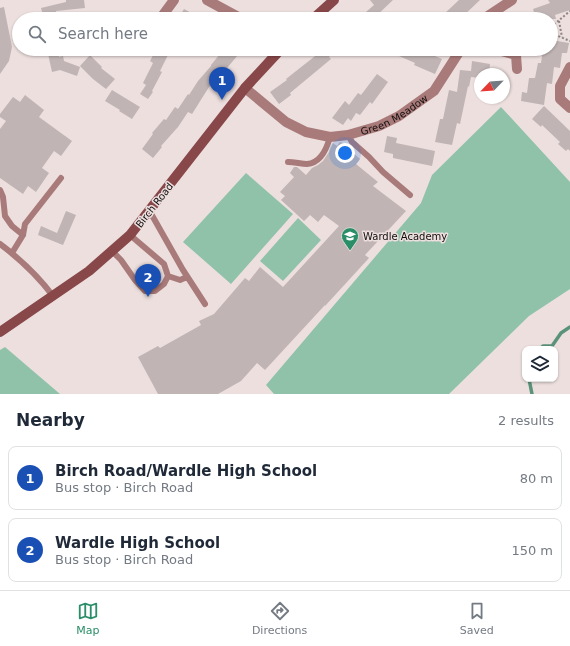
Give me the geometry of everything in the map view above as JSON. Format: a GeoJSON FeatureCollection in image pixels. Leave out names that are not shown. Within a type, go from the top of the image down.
{"type":"FeatureCollection","features":[{"type":"Feature","properties":{"kind":"street"},"geometry":{"type":"LineString","coordinates":[[165,12],[174,0]]}},
{"type":"Feature","properties":{"kind":"street"},"geometry":{"type":"LineString","coordinates":[[207,0],[223,4],[233,12]]}},
{"type":"Feature","properties":{"kind":"street"},"geometry":{"type":"LineString","coordinates":[[321,12],[334,0]]}},
{"type":"Feature","properties":{"kind":"street"},"geometry":{"type":"LineString","coordinates":[[494,12],[512,0]]}},
{"type":"Feature","properties":{"kind":"street","name":"Birch Road"},"geometry":{"type":"LineString","coordinates":[[0,332],[89,271],[130,234],[245,88],[275,56]]}},
{"type":"Feature","properties":{"kind":"street","name":"Green Meadow"},"geometry":{"type":"LineString","coordinates":[[245,88],[286,122],[306,132],[330,136],[348,135],[379,126],[399,116],[434,91],[456,56]]}},
{"type":"Feature","properties":{"kind":"street"},"geometry":{"type":"LineString","coordinates":[[516,56],[517,69]]}},
{"type":"Feature","properties":{"kind":"street"},"geometry":{"type":"LineString","coordinates":[[570,67],[560,86],[560,99],[570,108]]}},
{"type":"Feature","properties":{"kind":"lane"},"geometry":{"type":"LineString","coordinates":[[348,135],[352,142],[383,172],[410,195]]}},
{"type":"Feature","properties":{"kind":"lane"},"geometry":{"type":"LineString","coordinates":[[288,162],[305,164],[316,162],[324,153],[330,136]]}},
{"type":"Feature","properties":{"kind":"lane"},"geometry":{"type":"LineString","coordinates":[[12,253],[23,235],[25,224],[61,178]]}},
{"type":"Feature","properties":{"kind":"lane"},"geometry":{"type":"LineString","coordinates":[[0,190],[3,197],[5,216],[12,226],[23,235]]}},
{"type":"Feature","properties":{"kind":"lane"},"geometry":{"type":"LineString","coordinates":[[149,210],[187,278],[205,304]]}},
{"type":"Feature","properties":{"kind":"lane"},"geometry":{"type":"LineString","coordinates":[[112,251],[121,260],[145,291],[155,291],[164,284],[168,276],[164,264],[130,234]]}},
{"type":"Feature","properties":{"kind":"lane"},"geometry":{"type":"LineString","coordinates":[[0,244],[42,281],[53,296]]}},
{"type":"Feature","properties":{"kind":"lane"},"geometry":{"type":"LineString","coordinates":[[168,276],[180,280],[187,278]]}},
{"type":"Feature","properties":{"kind":"path"},"geometry":{"type":"LineString","coordinates":[[562,38],[559,20],[570,11]]}},
{"type":"Feature","properties":{"kind":"path"},"geometry":{"type":"LineString","coordinates":[[558,36],[570,41]]}},
{"type":"Feature","properties":{"kind":"green space"},"geometry":{"type":"Polygon","coordinates":[[[501,107],[570,182],[570,289],[529,316],[449,394],[274,394],[266,385],[421,203],[432,175],[501,107]]]}},
{"type":"Feature","properties":{"kind":"green space"},"geometry":{"type":"Polygon","coordinates":[[[246,173],[293,214],[231,284],[183,242],[246,173]]]}},
{"type":"Feature","properties":{"kind":"green space"},"geometry":{"type":"Polygon","coordinates":[[[298,218],[321,240],[283,281],[260,261],[298,218]]]}},
{"type":"Feature","properties":{"kind":"green space"},"geometry":{"type":"Polygon","coordinates":[[[5,347],[60,394],[0,394],[0,350],[5,347]]]}},
{"type":"Feature","properties":{"kind":"building"},"geometry":{"type":"Polygon","coordinates":[[[66,0],[84,0],[85,8],[56,12],[42,12],[41,8],[66,2],[66,0]]]}},
{"type":"Feature","properties":{"kind":"building"},"geometry":{"type":"Polygon","coordinates":[[[370,0],[393,0],[380,12],[366,12],[374,5],[370,0]]]}},
{"type":"Feature","properties":{"kind":"building"},"geometry":{"type":"Polygon","coordinates":[[[459,0],[480,0],[467,12],[446,12],[459,0]]]}},
{"type":"Feature","properties":{"kind":"building"},"geometry":{"type":"Polygon","coordinates":[[[548,0],[570,0],[570,10],[558,14],[558,12],[534,12],[533,9],[550,3],[548,0]]]}},
{"type":"Feature","properties":{"kind":"building"},"geometry":{"type":"Polygon","coordinates":[[[4,7],[12,47],[9,61],[0,74],[0,8],[4,7]]]}},
{"type":"Feature","properties":{"kind":"building"},"geometry":{"type":"Polygon","coordinates":[[[184,9],[189,12],[182,12],[184,9]]]}},
{"type":"Feature","properties":{"kind":"building"},"geometry":{"type":"Polygon","coordinates":[[[558,41],[569,43],[567,53],[562,53],[560,68],[554,67],[552,84],[547,83],[544,105],[521,101],[522,92],[527,93],[529,78],[535,78],[538,63],[541,63],[542,56],[558,56],[558,41]]]}},
{"type":"Feature","properties":{"kind":"building"},"geometry":{"type":"Polygon","coordinates":[[[49,56],[63,56],[64,61],[80,67],[77,76],[60,70],[52,72],[49,56]]]}},
{"type":"Feature","properties":{"kind":"building"},"geometry":{"type":"Polygon","coordinates":[[[89,56],[91,56],[102,67],[101,68],[115,79],[106,89],[80,66],[89,56]]]}},
{"type":"Feature","properties":{"kind":"building"},"geometry":{"type":"Polygon","coordinates":[[[152,56],[168,56],[160,71],[162,72],[152,91],[153,92],[148,99],[140,94],[146,85],[143,83],[153,63],[150,61],[152,56]]]}},
{"type":"Feature","properties":{"kind":"building"},"geometry":{"type":"Polygon","coordinates":[[[218,56],[237,56],[222,74],[220,73],[192,114],[188,112],[153,158],[142,149],[153,134],[152,133],[164,119],[166,120],[175,107],[178,109],[218,56]]]}},
{"type":"Feature","properties":{"kind":"building"},"geometry":{"type":"Polygon","coordinates":[[[315,56],[330,56],[329,57],[331,59],[279,104],[270,92],[287,80],[286,79],[315,56]]]}},
{"type":"Feature","properties":{"kind":"building"},"geometry":{"type":"Polygon","coordinates":[[[399,56],[435,56],[442,59],[435,74],[414,65],[415,63],[399,56]]]}},
{"type":"Feature","properties":{"kind":"building"},"geometry":{"type":"Polygon","coordinates":[[[472,61],[490,64],[490,68],[474,68],[474,77],[471,77],[469,87],[468,86],[460,124],[457,123],[452,145],[435,142],[440,119],[443,119],[449,90],[457,92],[460,70],[471,71],[472,61]]]}},
{"type":"Feature","properties":{"kind":"building"},"geometry":{"type":"Polygon","coordinates":[[[377,74],[388,82],[372,104],[370,102],[360,115],[356,113],[351,121],[348,118],[343,125],[332,118],[345,101],[349,105],[358,93],[361,95],[377,74]]]}},
{"type":"Feature","properties":{"kind":"building"},"geometry":{"type":"Polygon","coordinates":[[[112,90],[140,107],[132,119],[105,101],[112,90]]]}},
{"type":"Feature","properties":{"kind":"building"},"geometry":{"type":"Polygon","coordinates":[[[25,95],[44,110],[39,117],[72,141],[61,156],[54,151],[42,168],[49,173],[36,192],[28,186],[23,194],[0,178],[0,129],[6,121],[0,117],[0,114],[13,97],[20,102],[25,95]]]}},
{"type":"Feature","properties":{"kind":"building"},"geometry":{"type":"Polygon","coordinates":[[[544,106],[570,131],[570,151],[568,149],[566,151],[558,144],[560,142],[542,125],[541,127],[532,119],[544,106]]]}},
{"type":"Feature","properties":{"kind":"building"},"geometry":{"type":"Polygon","coordinates":[[[387,136],[397,138],[396,143],[435,151],[432,166],[393,158],[393,154],[384,152],[387,136]]]}},
{"type":"Feature","properties":{"kind":"building"},"geometry":{"type":"Polygon","coordinates":[[[340,142],[360,159],[356,164],[378,182],[373,186],[406,211],[365,255],[369,258],[265,370],[257,363],[241,381],[218,394],[158,394],[138,357],[158,346],[160,348],[201,325],[199,321],[214,314],[245,278],[249,281],[260,267],[283,287],[339,226],[324,215],[318,222],[310,215],[304,221],[281,200],[285,196],[280,192],[294,177],[290,173],[294,167],[297,167],[306,175],[312,168],[323,161],[333,143],[337,146],[340,142]]]}},
{"type":"Feature","properties":{"kind":"building"},"geometry":{"type":"Polygon","coordinates":[[[66,211],[76,215],[63,245],[38,235],[41,226],[57,233],[66,211]]]}},
{"type":"Feature","properties":{"kind":"waterway"},"geometry":{"type":"LineString","coordinates":[[552,346],[561,333],[570,327]]}},
{"type":"Feature","properties":{"kind":"waterway"},"geometry":{"type":"LineString","coordinates":[[530,382],[532,394]]}},
{"type":"Feature","properties":{"kind":"place","name":"Birch Road/Wardle High School"},"geometry":{"type":"Point","coordinates":[222,100]}},
{"type":"Feature","properties":{"kind":"place","name":"Wardle Academy"},"geometry":{"type":"Point","coordinates":[350,251]}},
{"type":"Feature","properties":{"kind":"place","name":"Wardle High School"},"geometry":{"type":"Point","coordinates":[148,297]}}]}
